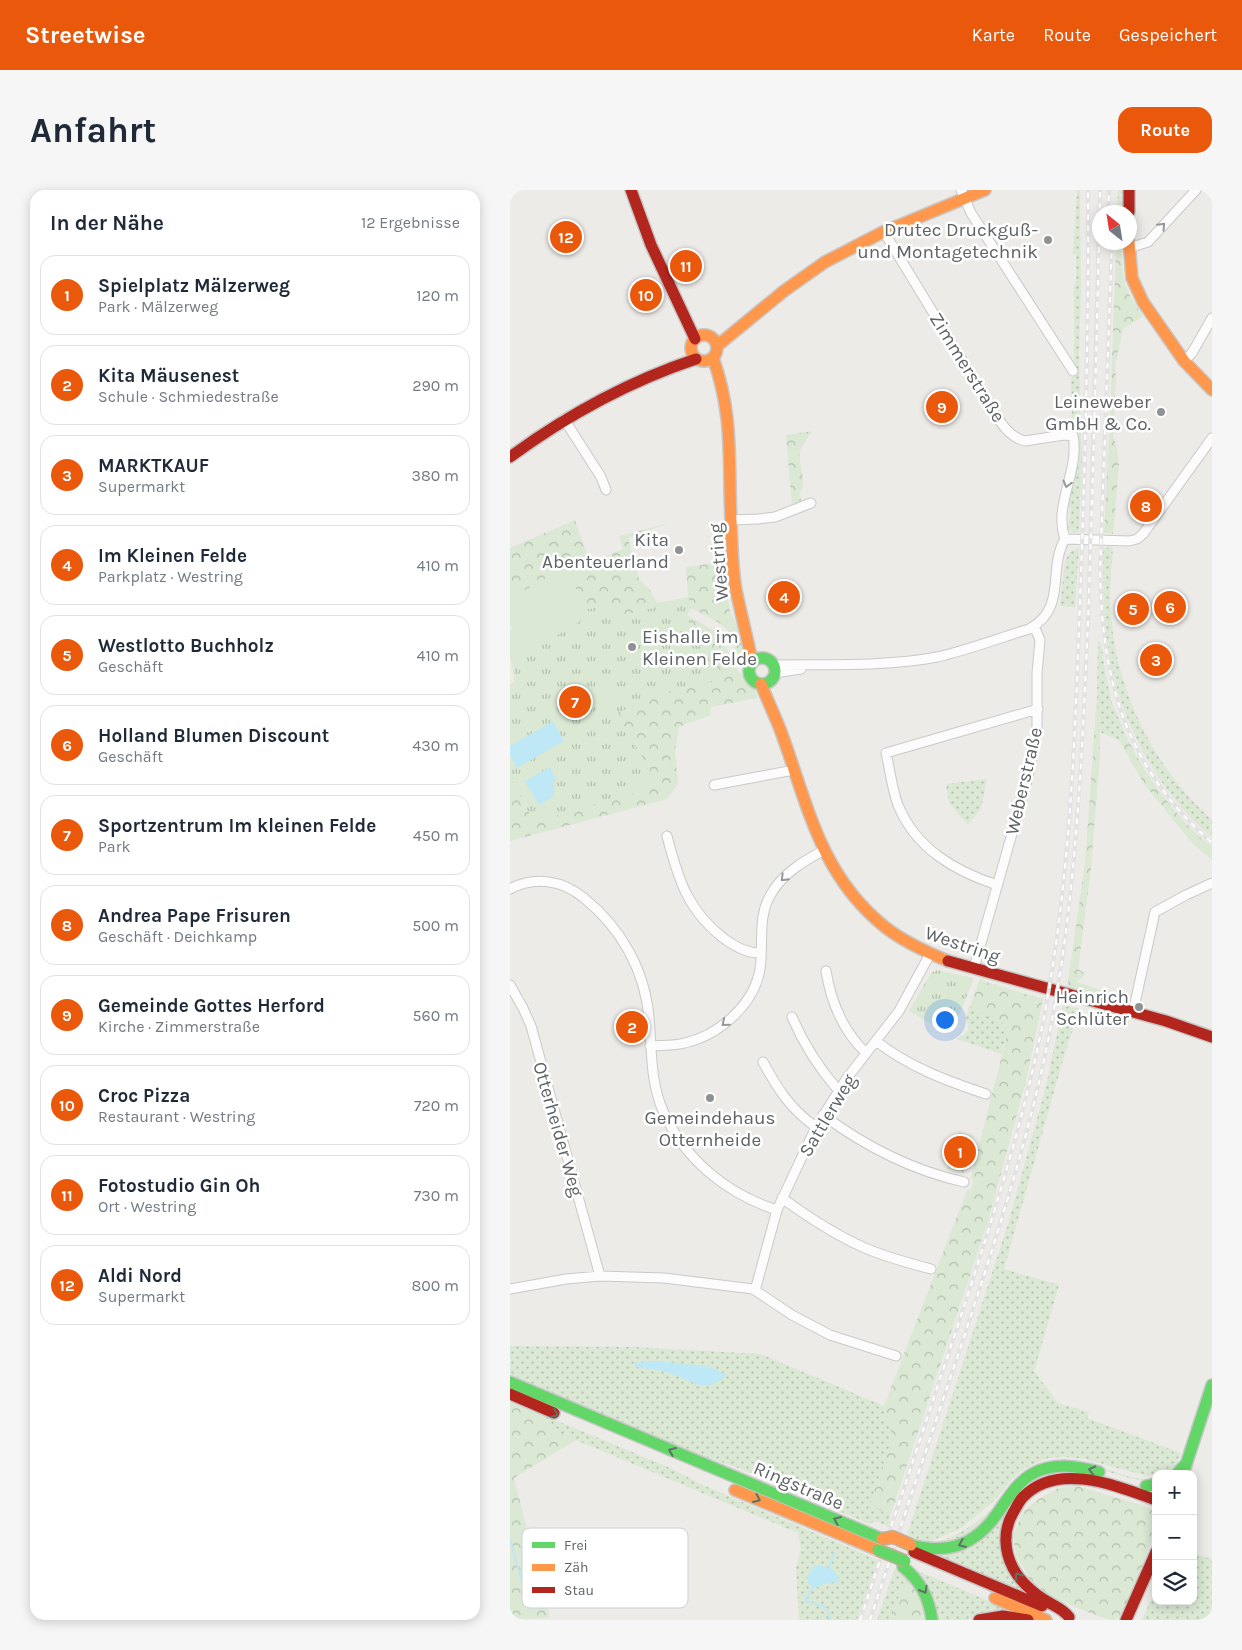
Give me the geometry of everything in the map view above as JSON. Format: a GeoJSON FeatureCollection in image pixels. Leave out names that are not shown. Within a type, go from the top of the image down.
{"type":"FeatureCollection","features":[{"type":"Feature","properties":{"kind":"main road","name":"Westring"},"geometry":{"type":"LineString","coordinates":[[632,190],[651,245],[704,348],[725,398],[730,428],[734,520],[748,619],[757,659],[749,666],[750,676],[753,680],[770,676],[780,729],[816,834],[845,887],[870,915],[891,933],[930,954],[1133,1012],[1212,1037]]}},
{"type":"Feature","properties":{"kind":"main road"},"geometry":{"type":"LineString","coordinates":[[510,457],[564,419],[723,340],[824,263],[963,194],[985,190]]}},
{"type":"Feature","properties":{"kind":"main road"},"geometry":{"type":"LineString","coordinates":[[1129,190],[1129,205]]}},
{"type":"Feature","properties":{"kind":"main road"},"geometry":{"type":"LineString","coordinates":[[1129,250],[1132,278],[1137,291],[1184,361],[1212,390]]}},
{"type":"Feature","properties":{"kind":"main road"},"geometry":{"type":"LineString","coordinates":[[757,659],[766,658],[770,676]]}},
{"type":"Feature","properties":{"kind":"main road","name":"Ringstraße"},"geometry":{"type":"LineString","coordinates":[[510,1382],[907,1556],[1072,1618]]}},
{"type":"Feature","properties":{"kind":"main road"},"geometry":{"type":"LineString","coordinates":[[1184,1469],[1212,1385]]}},
{"type":"Feature","properties":{"kind":"main road"},"geometry":{"type":"LineString","coordinates":[[510,1394],[561,1416]]}},
{"type":"Feature","properties":{"kind":"main road"},"geometry":{"type":"LineString","coordinates":[[932,1620],[928,1598],[911,1573],[907,1556],[923,1549],[936,1550],[961,1545],[972,1539],[992,1522],[1021,1482],[1032,1474],[1059,1466],[1073,1466],[1152,1486]]}},
{"type":"Feature","properties":{"kind":"main road"},"geometry":{"type":"LineString","coordinates":[[1072,1618],[1063,1609],[1050,1603],[1025,1586],[1011,1566],[1007,1553],[1007,1529],[1012,1515],[1020,1502],[1041,1484],[1057,1479],[1073,1478],[1095,1481],[1152,1499]]}},
{"type":"Feature","properties":{"kind":"main road","name":"Ringstraße"},"geometry":{"type":"LineString","coordinates":[[720,1484],[880,1544],[892,1556],[895,1562],[907,1556]]}},
{"type":"Feature","properties":{"kind":"main road","name":"Ringstraße"},"geometry":{"type":"LineString","coordinates":[[907,1556],[922,1568]]}},
{"type":"Feature","properties":{"kind":"main road"},"geometry":{"type":"LineString","coordinates":[[1126,1620],[1152,1560]]}},
{"type":"Feature","properties":{"kind":"main road"},"geometry":{"type":"LineString","coordinates":[[984,1594],[1046,1620]]}},
{"type":"Feature","properties":{"kind":"main road"},"geometry":{"type":"LineString","coordinates":[[979,1620],[1001,1615],[1016,1616],[1029,1620]]}},
{"type":"Feature","properties":{"kind":"street"},"geometry":{"type":"LineString","coordinates":[[1137,244],[1148,242],[1196,190]]}},
{"type":"Feature","properties":{"kind":"street"},"geometry":{"type":"LineString","coordinates":[[963,194],[971,213],[1073,371]]}},
{"type":"Feature","properties":{"kind":"street","name":"Zimmerstraße"},"geometry":{"type":"LineString","coordinates":[[884,232],[990,406],[1008,431],[1019,440],[1025,441],[1064,434],[1073,436],[1072,468],[1063,501],[1061,518],[1061,528],[1065,539]]}},
{"type":"Feature","properties":{"kind":"street"},"geometry":{"type":"LineString","coordinates":[[1184,361],[1192,353],[1212,318]]}},
{"type":"Feature","properties":{"kind":"street"},"geometry":{"type":"LineString","coordinates":[[564,419],[601,477],[606,490]]}},
{"type":"Feature","properties":{"kind":"street"},"geometry":{"type":"LineString","coordinates":[[770,676],[821,666],[911,660],[938,656],[1034,626],[1047,614],[1052,605],[1060,547],[1065,539],[1130,541],[1137,539],[1143,534],[1212,438]]}},
{"type":"Feature","properties":{"kind":"street"},"geometry":{"type":"LineString","coordinates":[[734,520],[775,516],[811,503]]}},
{"type":"Feature","properties":{"kind":"street","name":"Weberstraße"},"geometry":{"type":"LineString","coordinates":[[974,968],[1028,777],[1037,730],[1037,674],[1040,640],[1034,626]]}},
{"type":"Feature","properties":{"kind":"street"},"geometry":{"type":"LineString","coordinates":[[997,885],[959,870],[928,849],[918,838],[898,805],[886,753],[1038,709]]}},
{"type":"Feature","properties":{"kind":"street"},"geometry":{"type":"LineString","coordinates":[[714,785],[794,770]]}},
{"type":"Feature","properties":{"kind":"street"},"geometry":{"type":"LineString","coordinates":[[667,836],[682,886],[702,917],[718,933],[738,947],[752,953],[761,953]]}},
{"type":"Feature","properties":{"kind":"street"},"geometry":{"type":"LineString","coordinates":[[650,1046],[683,1043],[708,1034],[726,1022],[744,1003],[755,984],[760,970],[763,914],[770,894],[790,871],[824,850]]}},
{"type":"Feature","properties":{"kind":"street"},"geometry":{"type":"LineString","coordinates":[[510,889],[536,881],[558,883],[578,893],[608,920],[628,948],[646,995],[652,1070],[661,1105],[671,1127],[689,1153],[703,1168],[746,1199],[777,1210]]}},
{"type":"Feature","properties":{"kind":"street"},"geometry":{"type":"LineString","coordinates":[[1133,1012],[1155,912],[1212,883]]}},
{"type":"Feature","properties":{"kind":"street","name":"Sattlerweg"},"geometry":{"type":"LineString","coordinates":[[753,1290],[756,1287],[777,1210],[822,1115],[838,1090],[899,1011],[930,954]]}},
{"type":"Feature","properties":{"kind":"street"},"geometry":{"type":"LineString","coordinates":[[826,971],[828,988],[841,1020],[857,1045],[866,1053]]}},
{"type":"Feature","properties":{"kind":"street","name":"Otterheider Weg"},"geometry":{"type":"LineString","coordinates":[[510,985],[531,1026],[600,1276]]}},
{"type":"Feature","properties":{"kind":"street"},"geometry":{"type":"LineString","coordinates":[[792,1017],[811,1056],[838,1090]]}},
{"type":"Feature","properties":{"kind":"street"},"geometry":{"type":"LineString","coordinates":[[876,1041],[887,1050],[913,1065],[944,1080],[986,1094]]}},
{"type":"Feature","properties":{"kind":"street"},"geometry":{"type":"LineString","coordinates":[[763,1062],[786,1100],[804,1120],[816,1128]]}},
{"type":"Feature","properties":{"kind":"street"},"geometry":{"type":"LineString","coordinates":[[822,1115],[847,1133],[888,1156],[936,1175],[964,1182]]}},
{"type":"Feature","properties":{"kind":"street"},"geometry":{"type":"LineString","coordinates":[[782,1198],[809,1217],[864,1248],[931,1269]]}},
{"type":"Feature","properties":{"kind":"street"},"geometry":{"type":"LineString","coordinates":[[510,1289],[566,1279],[600,1276],[664,1278],[753,1290],[792,1315],[830,1335],[896,1356]]}},
{"type":"Feature","properties":{"kind":"green space"},"geometry":{"type":"Polygon","coordinates":[[[1077,190],[1080,190],[1081,289],[1079,354],[1082,462],[1079,532],[1075,533],[1068,529],[1071,508],[1067,507],[1076,474],[1078,428],[1072,429],[1071,378],[1076,376],[1074,358],[1074,285],[1076,283],[1076,254],[1073,254],[1077,190]]]}},
{"type":"Feature","properties":{"kind":"green space"},"geometry":{"type":"Polygon","coordinates":[[[1118,190],[1122,190],[1122,205],[1117,205],[1118,190]]]}},
{"type":"Feature","properties":{"kind":"green space"},"geometry":{"type":"Polygon","coordinates":[[[1116,250],[1122,250],[1123,274],[1127,289],[1143,316],[1123,329],[1115,367],[1113,436],[1117,448],[1119,466],[1113,534],[1104,533],[1116,250]]]}},
{"type":"Feature","properties":{"kind":"green space"},"geometry":{"type":"Polygon","coordinates":[[[813,431],[803,444],[800,453],[803,478],[800,493],[801,502],[792,506],[786,435],[813,431]]]}},
{"type":"Feature","properties":{"kind":"green space"},"geometry":{"type":"Polygon","coordinates":[[[575,520],[590,563],[623,549],[619,536],[669,523],[628,538],[639,579],[650,590],[657,603],[653,608],[616,617],[604,607],[587,609],[565,568],[510,599],[510,548],[575,520]]]}},
{"type":"Feature","properties":{"kind":"green space"},"geometry":{"type":"Polygon","coordinates":[[[1113,547],[1110,590],[1111,616],[1121,673],[1142,728],[1157,753],[1173,777],[1212,820],[1212,838],[1176,801],[1160,779],[1146,757],[1124,709],[1110,659],[1103,590],[1103,548],[1113,547]]]}},
{"type":"Feature","properties":{"kind":"green space"},"geometry":{"type":"Polygon","coordinates":[[[1079,548],[1075,607],[1060,606],[1065,561],[1070,552],[1079,548]]]}},
{"type":"Feature","properties":{"kind":"green space"},"geometry":{"type":"Polygon","coordinates":[[[727,561],[726,583],[730,612],[736,623],[745,656],[743,661],[737,655],[726,629],[714,620],[691,608],[688,597],[686,567],[727,561]]]}},
{"type":"Feature","properties":{"kind":"green space"},"geometry":{"type":"Polygon","coordinates":[[[565,567],[587,609],[604,607],[616,617],[653,608],[657,603],[688,597],[691,608],[686,617],[722,680],[665,692],[617,713],[650,771],[644,790],[534,822],[510,777],[510,685],[514,682],[514,679],[510,657],[510,631],[513,629],[510,624],[510,599],[565,567]]]}},
{"type":"Feature","properties":{"kind":"green space"},"geometry":{"type":"Polygon","coordinates":[[[565,567],[590,615],[513,662],[510,658],[510,631],[513,629],[510,624],[510,599],[565,567]]]}},
{"type":"Feature","properties":{"kind":"green space"},"geometry":{"type":"Polygon","coordinates":[[[687,615],[713,630],[727,649],[737,670],[756,691],[757,698],[711,707],[711,715],[679,727],[675,750],[678,784],[667,799],[510,841],[510,777],[534,822],[646,764],[616,713],[665,692],[722,680],[685,617],[687,615]]]}},
{"type":"Feature","properties":{"kind":"green space"},"geometry":{"type":"Polygon","coordinates":[[[1098,641],[1101,643],[1112,703],[1127,738],[1119,740],[1100,732],[1097,695],[1098,641]]]}},
{"type":"Feature","properties":{"kind":"green space"},"geometry":{"type":"Polygon","coordinates":[[[607,686],[618,707],[607,713],[596,692],[607,686]]]}},
{"type":"Feature","properties":{"kind":"green space"},"geometry":{"type":"Polygon","coordinates":[[[1097,695],[1100,754],[1091,868],[1078,969],[1086,974],[1077,982],[1141,1004],[1140,1009],[1067,988],[1085,864],[1097,695]]]}},
{"type":"Feature","properties":{"kind":"green space"},"geometry":{"type":"Polygon","coordinates":[[[1127,738],[1144,768],[1164,797],[1186,824],[1212,847],[1212,860],[1193,844],[1144,784],[1119,740],[1127,738]]]}},
{"type":"Feature","properties":{"kind":"green space"},"geometry":{"type":"Polygon","coordinates":[[[987,779],[981,809],[968,825],[949,803],[946,784],[987,779]]]}},
{"type":"Feature","properties":{"kind":"green space"},"geometry":{"type":"Polygon","coordinates":[[[937,970],[974,978],[959,1015],[947,1021],[948,1034],[909,1011],[931,973],[937,970]]]}},
{"type":"Feature","properties":{"kind":"green space"},"geometry":{"type":"Polygon","coordinates":[[[980,978],[986,982],[1043,999],[1026,1081],[989,1218],[890,1517],[870,1503],[893,1435],[886,1422],[884,1406],[967,1190],[971,1189],[973,1181],[971,1177],[1007,1035],[1004,1024],[991,1016],[969,1009],[980,978]]]}},
{"type":"Feature","properties":{"kind":"green space"},"geometry":{"type":"Polygon","coordinates":[[[1063,1005],[1080,1009],[1064,1056],[1004,1269],[1059,1285],[1034,1371],[1058,1403],[1089,1412],[1087,1418],[1181,1453],[1172,1470],[1152,1470],[1152,1475],[1147,1476],[1084,1459],[1049,1458],[1025,1468],[1014,1477],[994,1501],[961,1528],[931,1541],[919,1540],[907,1535],[1009,1221],[1046,1086],[1063,1005]]]}},
{"type":"Feature","properties":{"kind":"green space"},"geometry":{"type":"Polygon","coordinates":[[[969,1009],[991,1016],[1004,1024],[1007,1035],[1001,1054],[957,1039],[968,1029],[969,1026],[965,1019],[969,1009]]]}},
{"type":"Feature","properties":{"kind":"green space"},"geometry":{"type":"Polygon","coordinates":[[[958,1131],[974,1136],[963,1173],[947,1169],[958,1131]]]}},
{"type":"Feature","properties":{"kind":"green space"},"geometry":{"type":"Polygon","coordinates":[[[956,1145],[968,1148],[963,1170],[951,1167],[956,1145]]]}},
{"type":"Feature","properties":{"kind":"green space"},"geometry":{"type":"Polygon","coordinates":[[[510,1346],[635,1347],[761,1354],[884,1406],[886,1422],[894,1435],[871,1503],[890,1517],[889,1527],[875,1521],[869,1524],[738,1468],[671,1445],[510,1374],[510,1346]]]}},
{"type":"Feature","properties":{"kind":"green space"},"geometry":{"type":"Polygon","coordinates":[[[510,1401],[534,1411],[546,1420],[552,1430],[576,1440],[514,1478],[527,1528],[522,1528],[522,1608],[547,1608],[550,1618],[510,1619],[510,1401]]]}},
{"type":"Feature","properties":{"kind":"green space"},"geometry":{"type":"Polygon","coordinates":[[[534,1411],[670,1468],[703,1485],[878,1560],[857,1620],[799,1620],[796,1568],[801,1548],[798,1533],[552,1430],[546,1420],[534,1411]]]}},
{"type":"Feature","properties":{"kind":"green space"},"geometry":{"type":"Polygon","coordinates":[[[1067,1460],[1080,1462],[1141,1479],[1152,1478],[1152,1480],[1139,1480],[1078,1464],[1067,1463],[1045,1466],[1034,1470],[1022,1478],[987,1521],[965,1539],[945,1545],[928,1544],[948,1538],[967,1528],[993,1508],[1021,1476],[1028,1471],[1050,1463],[1067,1460]]]}},
{"type":"Feature","properties":{"kind":"green space"},"geometry":{"type":"Polygon","coordinates":[[[1050,1478],[1003,1531],[1037,1599],[925,1552],[941,1553],[1050,1478]]]}},
{"type":"Feature","properties":{"kind":"green space"},"geometry":{"type":"Polygon","coordinates":[[[1077,1486],[1148,1507],[1152,1510],[1152,1538],[1140,1573],[1124,1610],[1116,1620],[1109,1620],[1054,1599],[1030,1579],[1016,1555],[1013,1536],[1022,1513],[1037,1500],[1058,1488],[1077,1486]]]}},
{"type":"Feature","properties":{"kind":"green space"},"geometry":{"type":"Polygon","coordinates":[[[1197,1554],[1212,1559],[1212,1620],[1142,1620],[1152,1598],[1152,1605],[1197,1605],[1197,1554]]]}},
{"type":"Feature","properties":{"kind":"green space"},"geometry":{"type":"Polygon","coordinates":[[[895,1568],[906,1575],[891,1620],[877,1620],[895,1568]]]}},
{"type":"Feature","properties":{"kind":"green space"},"geometry":{"type":"Polygon","coordinates":[[[913,1569],[1015,1612],[983,1614],[967,1620],[936,1620],[913,1569]]]}},
{"type":"Feature","properties":{"kind":"green space"},"geometry":{"type":"Polygon","coordinates":[[[906,1575],[915,1582],[927,1620],[891,1620],[906,1575]]]}},
{"type":"Feature","properties":{"kind":"water"},"geometry":{"type":"Polygon","coordinates":[[[553,721],[564,741],[517,768],[510,755],[510,746],[553,721]]]}},
{"type":"Feature","properties":{"kind":"water"},"geometry":{"type":"Polygon","coordinates":[[[550,767],[556,779],[554,781],[554,796],[539,805],[525,781],[550,767]]]}},
{"type":"Feature","properties":{"kind":"water"},"geometry":{"type":"Polygon","coordinates":[[[656,1361],[707,1366],[727,1375],[712,1384],[701,1385],[666,1372],[636,1367],[634,1363],[656,1361]]]}},
{"type":"Feature","properties":{"kind":"water"},"geometry":{"type":"Polygon","coordinates":[[[815,1565],[824,1566],[834,1571],[840,1582],[826,1583],[816,1588],[809,1585],[807,1577],[815,1565]]]}},
{"type":"Feature","properties":{"kind":"waterway"},"geometry":{"type":"LineString","coordinates":[[510,1539],[522,1581]]}},
{"type":"Feature","properties":{"kind":"waterway"},"geometry":{"type":"LineString","coordinates":[[829,1569],[834,1553]]}},
{"type":"Feature","properties":{"kind":"waterway"},"geometry":{"type":"LineString","coordinates":[[814,1586],[805,1600],[825,1607],[830,1620]]}},
{"type":"Feature","properties":{"kind":"railway"},"geometry":{"type":"LineString","coordinates":[[860,1620],[955,1334],[1016,1137],[1036,1057],[1053,965],[1070,810],[1076,705],[1086,395],[1088,190]]}},
{"type":"Feature","properties":{"kind":"railway"},"geometry":{"type":"LineString","coordinates":[[870,1620],[972,1313],[1012,1184],[1045,1053],[1062,961],[1077,817],[1088,623],[1100,190]]}},
{"type":"Feature","properties":{"kind":"railway"},"geometry":{"type":"LineString","coordinates":[[1108,205],[1109,190]]}},
{"type":"Feature","properties":{"kind":"railway"},"geometry":{"type":"LineString","coordinates":[[1112,250],[1100,571],[1106,650],[1124,720],[1139,753],[1158,784],[1183,814],[1212,843]]}},
{"type":"Feature","properties":{"kind":"traffic: fast"},"geometry":{"type":"LineString","coordinates":[[762,658],[771,662],[775,671],[771,680],[762,684],[753,680],[749,671],[753,662],[762,658]]}},
{"type":"Feature","properties":{"kind":"traffic: fast"},"geometry":{"type":"LineString","coordinates":[[510,1382],[882,1539]]}},
{"type":"Feature","properties":{"kind":"traffic: fast"},"geometry":{"type":"LineString","coordinates":[[1184,1470],[1212,1385]]}},
{"type":"Feature","properties":{"kind":"traffic: fast"},"geometry":{"type":"LineString","coordinates":[[1181,1470],[1185,1465]]}},
{"type":"Feature","properties":{"kind":"traffic: fast"},"geometry":{"type":"LineString","coordinates":[[911,1545],[938,1549],[961,1544],[972,1539],[991,1522],[1022,1481],[1040,1470],[1065,1466],[1099,1472]]}},
{"type":"Feature","properties":{"kind":"traffic: fast"},"geometry":{"type":"LineString","coordinates":[[1146,1486],[1152,1485]]}},
{"type":"Feature","properties":{"kind":"traffic: fast"},"geometry":{"type":"LineString","coordinates":[[878,1550],[905,1561]]}},
{"type":"Feature","properties":{"kind":"traffic: fast"},"geometry":{"type":"LineString","coordinates":[[903,1567],[915,1578],[923,1590],[929,1604],[932,1620]]}},
{"type":"Feature","properties":{"kind":"traffic: slow"},"geometry":{"type":"LineString","coordinates":[[717,346],[784,291],[825,262],[883,232],[985,190]]}},
{"type":"Feature","properties":{"kind":"traffic: slow"},"geometry":{"type":"LineString","coordinates":[[1130,250],[1132,278],[1143,302],[1184,361],[1212,390]]}},
{"type":"Feature","properties":{"kind":"traffic: slow"},"geometry":{"type":"LineString","coordinates":[[704,335],[713,339],[717,348],[713,357],[704,361],[695,357],[691,348],[695,339],[704,335]]}},
{"type":"Feature","properties":{"kind":"traffic: slow"},"geometry":{"type":"LineString","coordinates":[[713,358],[720,379],[729,439],[732,556],[735,582],[752,661]]}},
{"type":"Feature","properties":{"kind":"traffic: slow"},"geometry":{"type":"LineString","coordinates":[[761,684],[780,729],[818,836],[830,861],[845,884],[863,906],[885,927],[915,946],[948,961]]}},
{"type":"Feature","properties":{"kind":"traffic: slow"},"geometry":{"type":"LineString","coordinates":[[735,1490],[878,1550]]}},
{"type":"Feature","properties":{"kind":"traffic: slow"},"geometry":{"type":"LineString","coordinates":[[882,1539],[893,1537],[911,1545]]}},
{"type":"Feature","properties":{"kind":"traffic: slow"},"geometry":{"type":"LineString","coordinates":[[995,1598],[1046,1620]]}},
{"type":"Feature","properties":{"kind":"traffic: jam"},"geometry":{"type":"LineString","coordinates":[[631,190],[651,245],[695,339]]}},
{"type":"Feature","properties":{"kind":"traffic: jam"},"geometry":{"type":"LineString","coordinates":[[1129,190],[1129,205]]}},
{"type":"Feature","properties":{"kind":"traffic: jam"},"geometry":{"type":"LineString","coordinates":[[510,457],[553,427],[599,401],[647,378],[696,359]]}},
{"type":"Feature","properties":{"kind":"traffic: jam"},"geometry":{"type":"LineString","coordinates":[[948,961],[1166,1021],[1212,1037]]}},
{"type":"Feature","properties":{"kind":"traffic: jam"},"geometry":{"type":"LineString","coordinates":[[510,1394],[554,1413]]}},
{"type":"Feature","properties":{"kind":"traffic: jam"},"geometry":{"type":"LineString","coordinates":[[1069,1617],[1062,1610],[1043,1599],[1028,1587],[1016,1573],[1010,1561],[1006,1548],[1006,1533],[1013,1513],[1022,1499],[1037,1486],[1053,1480],[1070,1478],[1106,1483],[1152,1499]]}},
{"type":"Feature","properties":{"kind":"traffic: jam"},"geometry":{"type":"LineString","coordinates":[[914,1552],[1042,1606]]}},
{"type":"Feature","properties":{"kind":"traffic: jam"},"geometry":{"type":"LineString","coordinates":[[1126,1620],[1152,1560]]}},
{"type":"Feature","properties":{"kind":"traffic: jam"},"geometry":{"type":"LineString","coordinates":[[979,1620],[1003,1616],[1028,1620]]}},
{"type":"Feature","properties":{"kind":"place","name":"Aldi Nord"},"geometry":{"type":"Point","coordinates":[566,237]}},
{"type":"Feature","properties":{"kind":"place","name":"Drutec Druckguß- und Montagetechnik"},"geometry":{"type":"Point","coordinates":[1048,240]}},
{"type":"Feature","properties":{"kind":"place","name":"Fotostudio Gin Oh"},"geometry":{"type":"Point","coordinates":[686,266]}},
{"type":"Feature","properties":{"kind":"place","name":"Croc Pizza"},"geometry":{"type":"Point","coordinates":[646,295]}},
{"type":"Feature","properties":{"kind":"place","name":"Gemeinde Gottes Herford"},"geometry":{"type":"Point","coordinates":[942,407]}},
{"type":"Feature","properties":{"kind":"place","name":"Leineweber GmbH & Co."},"geometry":{"type":"Point","coordinates":[1161,412]}},
{"type":"Feature","properties":{"kind":"place","name":"Andrea Pape Frisuren"},"geometry":{"type":"Point","coordinates":[1146,506]}},
{"type":"Feature","properties":{"kind":"place","name":"Kita Abenteuerland"},"geometry":{"type":"Point","coordinates":[679,550]}},
{"type":"Feature","properties":{"kind":"place","name":"Im Kleinen Felde"},"geometry":{"type":"Point","coordinates":[784,597]}},
{"type":"Feature","properties":{"kind":"place","name":"Holland Blumen Discount"},"geometry":{"type":"Point","coordinates":[1170,607]}},
{"type":"Feature","properties":{"kind":"place","name":"Westlotto Buchholz"},"geometry":{"type":"Point","coordinates":[1133,609]}},
{"type":"Feature","properties":{"kind":"place","name":"Eishalle im Kleinen Felde"},"geometry":{"type":"Point","coordinates":[632,647]}},
{"type":"Feature","properties":{"kind":"place","name":"MARKTKAUF"},"geometry":{"type":"Point","coordinates":[1156,660]}},
{"type":"Feature","properties":{"kind":"place","name":"Sportzentrum Im kleinen Felde"},"geometry":{"type":"Point","coordinates":[575,702]}},
{"type":"Feature","properties":{"kind":"place","name":"Heinrich Schlüter"},"geometry":{"type":"Point","coordinates":[1139,1007]}},
{"type":"Feature","properties":{"kind":"place","name":"Kita Mäusenest"},"geometry":{"type":"Point","coordinates":[632,1027]}},
{"type":"Feature","properties":{"kind":"place","name":"Gemeindehaus Otternheide"},"geometry":{"type":"Point","coordinates":[710,1098]}},
{"type":"Feature","properties":{"kind":"place","name":"Spielplatz Mälzerweg"},"geometry":{"type":"Point","coordinates":[960,1152]}}]}
